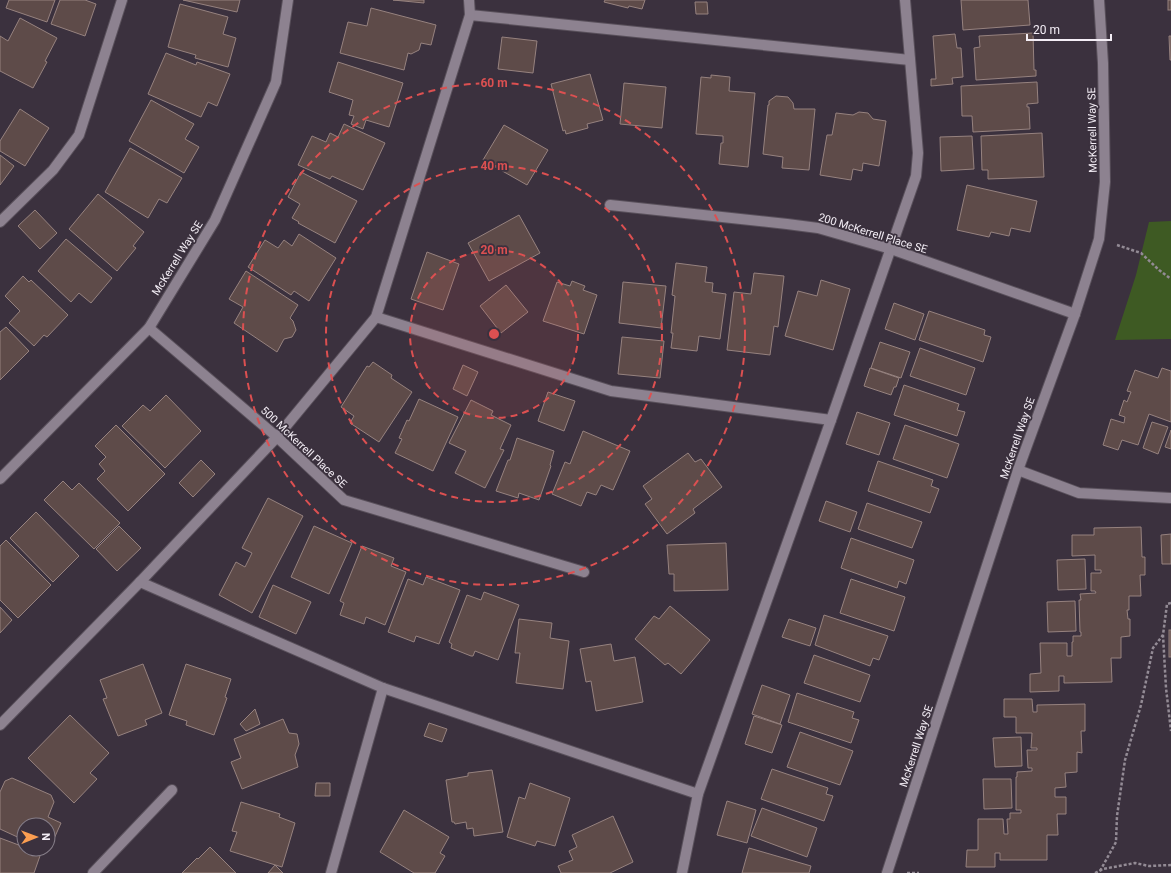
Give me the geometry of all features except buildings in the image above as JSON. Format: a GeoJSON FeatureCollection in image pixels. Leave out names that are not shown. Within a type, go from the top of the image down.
{"type":"FeatureCollection","features":[{"type":"Feature","properties":{"kind":"street"},"geometry":{"type":"LineString","coordinates":[[0,222],[53,170],[79,135],[122,0]]}},
{"type":"Feature","properties":{"kind":"street","name":"McKerrell Way SE"},"geometry":{"type":"LineString","coordinates":[[0,479],[149,328],[215,220],[276,82],[288,0]]}},
{"type":"Feature","properties":{"kind":"street"},"geometry":{"type":"LineString","coordinates":[[0,725],[140,582],[277,437],[376,317],[470,15],[469,0]]}},
{"type":"Feature","properties":{"kind":"street"},"geometry":{"type":"LineString","coordinates":[[682,873],[698,794],[912,187],[917,166],[918,153],[905,0]]}},
{"type":"Feature","properties":{"kind":"street","name":"McKerrell Way SE"},"geometry":{"type":"LineString","coordinates":[[887,873],[1018,470],[1075,314],[1099,239],[1104,182],[1103,63],[1099,0]]}},
{"type":"Feature","properties":{"kind":"street"},"geometry":{"type":"LineString","coordinates":[[470,15],[910,60]]}},
{"type":"Feature","properties":{"kind":"street","name":"200 McKerrell Place SE"},"geometry":{"type":"LineString","coordinates":[[610,205],[804,226],[844,234],[891,249],[1075,314]]}},
{"type":"Feature","properties":{"kind":"street"},"geometry":{"type":"LineString","coordinates":[[376,317],[611,391],[831,420]]}},
{"type":"Feature","properties":{"kind":"street","name":"500 McKerrell Place SE"},"geometry":{"type":"LineString","coordinates":[[149,328],[277,437],[344,500],[584,572]]}},
{"type":"Feature","properties":{"kind":"street"},"geometry":{"type":"LineString","coordinates":[[1018,470],[1079,493],[1171,498]]}},
{"type":"Feature","properties":{"kind":"street"},"geometry":{"type":"LineString","coordinates":[[140,582],[383,688],[698,794]]}},
{"type":"Feature","properties":{"kind":"street"},"geometry":{"type":"LineString","coordinates":[[331,873],[383,688]]}},
{"type":"Feature","properties":{"kind":"street"},"geometry":{"type":"LineString","coordinates":[[92,873],[172,790]]}},
{"type":"Feature","properties":{"kind":"path"},"geometry":{"type":"LineString","coordinates":[[1099,239],[1141,252],[1159,270],[1171,279]]}},
{"type":"Feature","properties":{"kind":"path"},"geometry":{"type":"LineString","coordinates":[[1171,603],[1167,604],[1163,635],[1166,688],[1171,731]]}},
{"type":"Feature","properties":{"kind":"path"},"geometry":{"type":"LineString","coordinates":[[1100,871],[1116,842],[1117,816],[1125,760],[1141,705],[1153,648],[1163,635]]}},
{"type":"Feature","properties":{"kind":"path"},"geometry":{"type":"LineString","coordinates":[[1095,873],[1135,863],[1149,866],[1171,865]]}},
{"type":"Feature","properties":{"kind":"green space"},"geometry":{"type":"Polygon","coordinates":[[[1171,221],[1171,339],[1115,340],[1136,275],[1149,222],[1171,221]]]}}]}
